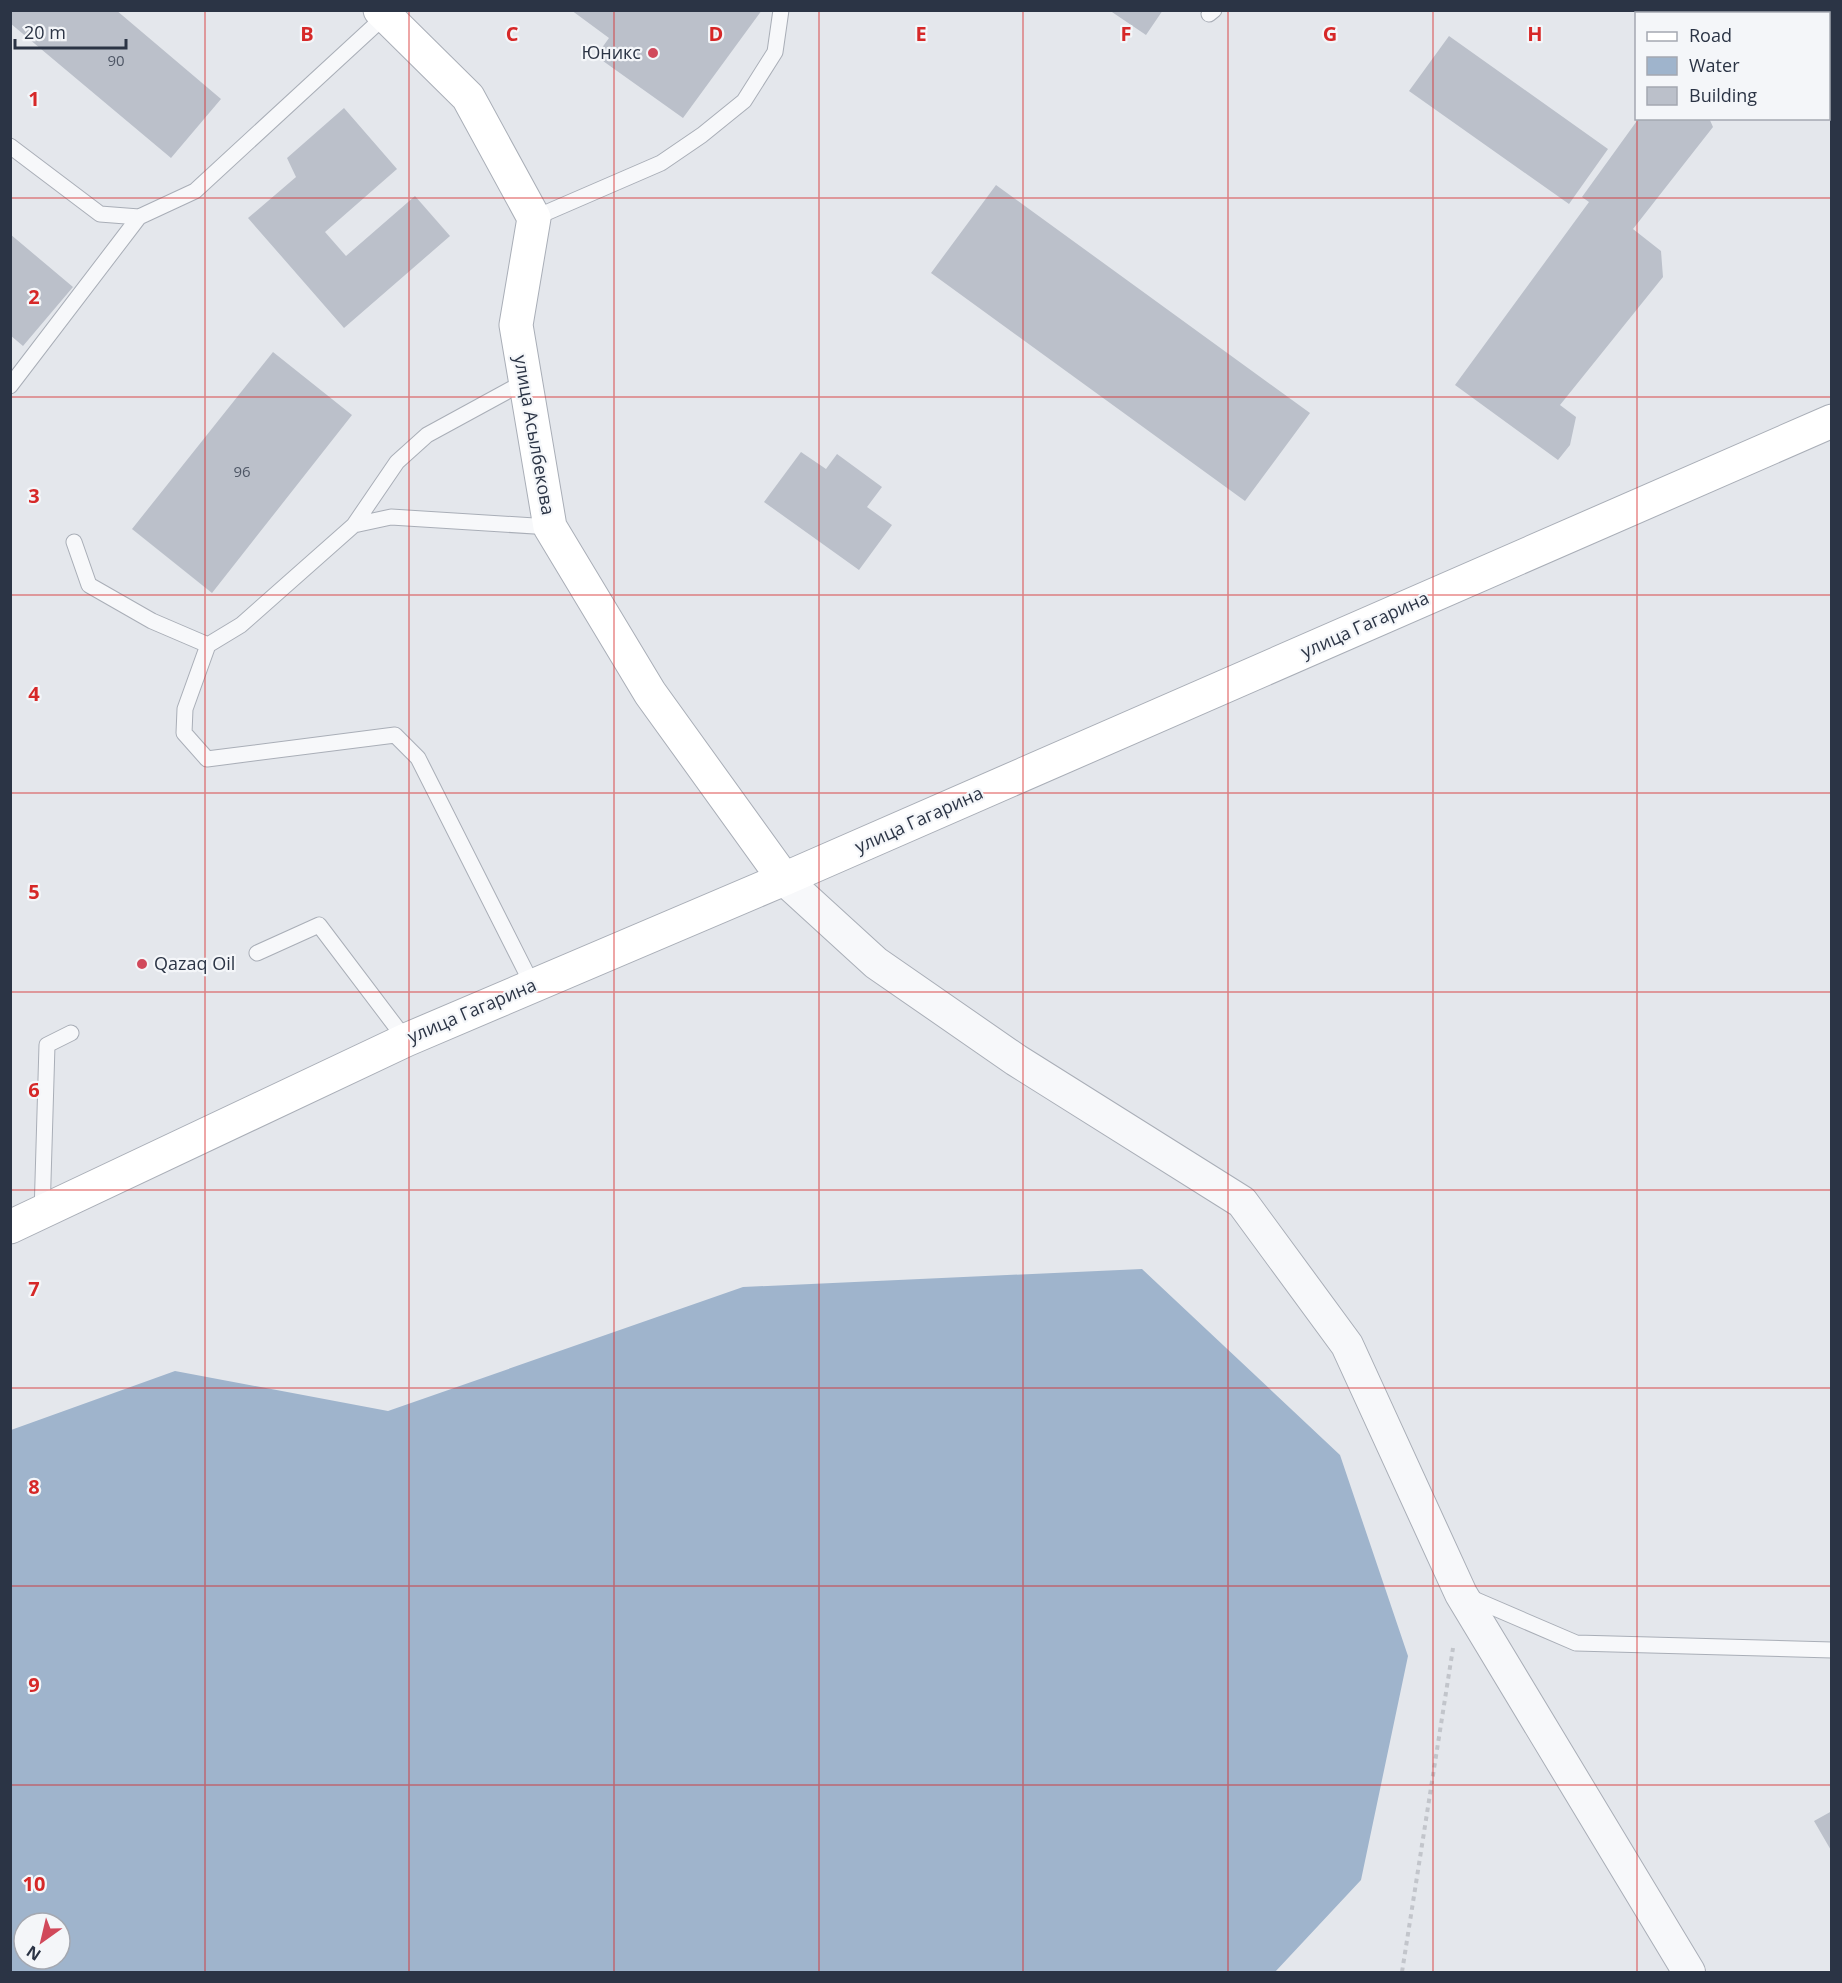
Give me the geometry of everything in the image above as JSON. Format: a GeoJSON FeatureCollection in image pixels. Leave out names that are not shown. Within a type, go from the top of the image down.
{"type":"FeatureCollection","features":[{"type":"Feature","properties":{"kind":"main road"},"geometry":{"type":"LineString","coordinates":[[382,13],[468,97],[534,218]]}},
{"type":"Feature","properties":{"kind":"main road","name":"улица Асылбекова"},"geometry":{"type":"LineString","coordinates":[[534,218],[516,325],[550,526],[650,693],[784,879]]}},
{"type":"Feature","properties":{"kind":"main road","name":"улица Гагарина"},"geometry":{"type":"LineString","coordinates":[[10,1227],[42,1214],[406,1040],[784,879],[1832,421]]}},
{"type":"Feature","properties":{"kind":"street"},"geometry":{"type":"LineString","coordinates":[[784,879],[876,963],[1016,1060],[1242,1202],[1347,1345],[1461,1594],[1689,1972]]}},
{"type":"Feature","properties":{"kind":"lane"},"geometry":{"type":"LineString","coordinates":[[534,218],[661,163],[702,135],[744,101],[775,52],[781,10]]}},
{"type":"Feature","properties":{"kind":"lane"},"geometry":{"type":"LineString","coordinates":[[10,146],[100,214],[139,217],[195,192],[382,13]]}},
{"type":"Feature","properties":{"kind":"lane"},"geometry":{"type":"LineString","coordinates":[[10,386],[139,217]]}},
{"type":"Feature","properties":{"kind":"lane"},"geometry":{"type":"LineString","coordinates":[[526,381],[427,435],[397,462],[354,525],[241,625],[208,645],[185,709],[184,733],[207,759],[395,735],[418,758],[533,986]]}},
{"type":"Feature","properties":{"kind":"lane"},"geometry":{"type":"LineString","coordinates":[[354,525],[391,517],[550,526]]}},
{"type":"Feature","properties":{"kind":"lane"},"geometry":{"type":"LineString","coordinates":[[74,542],[89,585],[152,621],[208,645]]}},
{"type":"Feature","properties":{"kind":"lane"},"geometry":{"type":"LineString","coordinates":[[257,953],[320,925],[406,1040]]}},
{"type":"Feature","properties":{"kind":"lane"},"geometry":{"type":"LineString","coordinates":[[42,1214],[47,1045],[71,1033]]}},
{"type":"Feature","properties":{"kind":"lane"},"geometry":{"type":"LineString","coordinates":[[1461,1594],[1576,1643],[1832,1650]]}},
{"type":"Feature","properties":{"kind":"path"},"geometry":{"type":"LineString","coordinates":[[1402,1972],[1461,1594]]}},
{"type":"Feature","properties":{"kind":"water"},"geometry":{"type":"Polygon","coordinates":[[[1142,1269],[1340,1455],[1408,1656],[1361,1880],[1275,1972],[11,1972],[11,1430],[175,1371],[388,1411],[743,1287],[1142,1269]]]}},
{"type":"Feature","properties":{"kind":"building"},"geometry":{"type":"Polygon","coordinates":[[[10,10],[116,10],[221,99],[171,158],[10,23],[10,10]]]}},
{"type":"Feature","properties":{"kind":"building"},"geometry":{"type":"Polygon","coordinates":[[[571,10],[762,10],[683,118],[596,56],[609,38],[571,10]]]}},
{"type":"Feature","properties":{"kind":"building"},"geometry":{"type":"Polygon","coordinates":[[[1109,10],[1163,10],[1146,35],[1109,10]]]}},
{"type":"Feature","properties":{"kind":"building"},"geometry":{"type":"Polygon","coordinates":[[[1449,36],[1608,149],[1569,204],[1409,91],[1449,36]]]}},
{"type":"Feature","properties":{"kind":"building"},"geometry":{"type":"Polygon","coordinates":[[[344,108],[397,169],[325,232],[346,256],[415,196],[450,236],[344,328],[248,218],[296,177],[287,158],[344,108]]]}},
{"type":"Feature","properties":{"kind":"building"},"geometry":{"type":"Polygon","coordinates":[[[1638,120],[1710,120],[1713,127],[1633,229],[1661,251],[1663,277],[1560,405],[1576,417],[1570,445],[1558,460],[1455,385],[1589,202],[1582,197],[1638,120]]]}},
{"type":"Feature","properties":{"kind":"building"},"geometry":{"type":"Polygon","coordinates":[[[996,185],[1310,413],[1245,501],[931,273],[996,185]]]}},
{"type":"Feature","properties":{"kind":"building"},"geometry":{"type":"Polygon","coordinates":[[[10,234],[73,287],[23,346],[10,335],[10,234]]]}},
{"type":"Feature","properties":{"kind":"building"},"geometry":{"type":"Polygon","coordinates":[[[273,352],[352,415],[212,593],[132,529],[273,352]]]}},
{"type":"Feature","properties":{"kind":"building"},"geometry":{"type":"Polygon","coordinates":[[[801,452],[826,469],[837,454],[882,487],[867,507],[892,525],[859,570],[764,502],[801,452]]]}},
{"type":"Feature","properties":{"kind":"building"},"geometry":{"type":"Polygon","coordinates":[[[1832,1811],[1832,1852],[1814,1821],[1832,1811]]]}},
{"type":"Feature","properties":{"kind":"place","name":"Юникс"},"geometry":{"type":"Point","coordinates":[653,53]}},
{"type":"Feature","properties":{"kind":"place","name":"Qazaq Oil"},"geometry":{"type":"Point","coordinates":[142,964]}}]}
